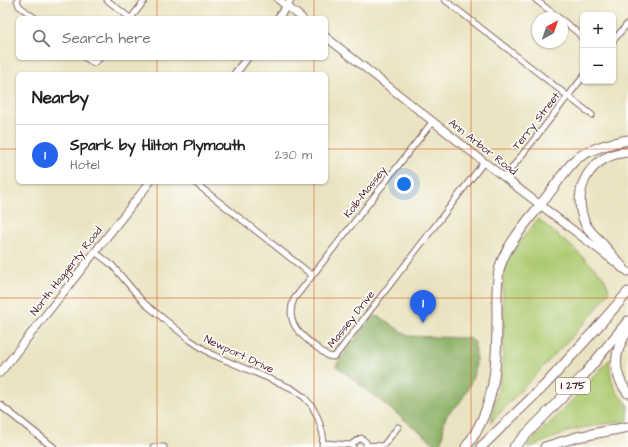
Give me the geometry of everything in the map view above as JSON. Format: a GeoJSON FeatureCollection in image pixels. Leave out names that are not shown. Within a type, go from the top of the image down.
{"type":"FeatureCollection","features":[{"type":"Feature","properties":{"kind":"highway"},"geometry":{"type":"LineString","coordinates":[[466,447],[486,415],[492,395],[497,345],[497,293],[499,270],[508,249],[540,205],[576,160],[584,154],[604,146],[628,140]]}},
{"type":"Feature","properties":{"kind":"highway"},"geometry":{"type":"LineString","coordinates":[[626,270],[586,225],[581,212],[580,198],[586,177],[595,165],[608,156],[628,152]]}},
{"type":"Feature","properties":{"kind":"highway","name":"I 275"},"geometry":{"type":"LineString","coordinates":[[481,447],[545,385],[628,292]]}},
{"type":"Feature","properties":{"kind":"highway","name":"I 275"},"geometry":{"type":"LineString","coordinates":[[514,447],[584,374],[628,321]]}},
{"type":"Feature","properties":{"kind":"highway"},"geometry":{"type":"LineString","coordinates":[[628,331],[622,338],[616,362],[620,381],[628,393]]}},
{"type":"Feature","properties":{"kind":"highway"},"geometry":{"type":"LineString","coordinates":[[545,447],[577,437],[628,427]]}},
{"type":"Feature","properties":{"kind":"main road"},"geometry":{"type":"LineString","coordinates":[[279,0],[289,3],[300,16]]}},
{"type":"Feature","properties":{"kind":"main road"},"geometry":{"type":"LineString","coordinates":[[279,16],[289,3]]}},
{"type":"Feature","properties":{"kind":"main road","name":"Ann Arbor Road"},"geometry":{"type":"LineString","coordinates":[[328,39],[504,178],[626,270]]}},
{"type":"Feature","properties":{"kind":"main road"},"geometry":{"type":"LineString","coordinates":[[236,72],[246,60]]}},
{"type":"Feature","properties":{"kind":"main road","name":"North Haggerty Road"},"geometry":{"type":"LineString","coordinates":[[0,373],[148,184]]}},
{"type":"Feature","properties":{"kind":"street"},"geometry":{"type":"LineString","coordinates":[[106,0],[127,16]]}},
{"type":"Feature","properties":{"kind":"street"},"geometry":{"type":"LineString","coordinates":[[132,16],[145,0]]}},
{"type":"Feature","properties":{"kind":"street"},"geometry":{"type":"LineString","coordinates":[[445,0],[592,114]]}},
{"type":"Feature","properties":{"kind":"street"},"geometry":{"type":"LineString","coordinates":[[536,0],[551,12]]}},
{"type":"Feature","properties":{"kind":"street"},"geometry":{"type":"LineString","coordinates":[[17,1],[19,6],[32,16]]}},
{"type":"Feature","properties":{"kind":"street"},"geometry":{"type":"LineString","coordinates":[[616,37],[628,23]]}},
{"type":"Feature","properties":{"kind":"street"},"geometry":{"type":"LineString","coordinates":[[568,25],[580,36]]}},
{"type":"Feature","properties":{"kind":"street"},"geometry":{"type":"LineString","coordinates":[[88,60],[94,63],[98,60]]}},
{"type":"Feature","properties":{"kind":"street","name":"Terry Street"},"geometry":{"type":"LineString","coordinates":[[504,178],[580,81]]}},
{"type":"Feature","properties":{"kind":"street","name":"Kolb-Massey"},"geometry":{"type":"LineString","coordinates":[[312,275],[433,121]]}},
{"type":"Feature","properties":{"kind":"street","name":"Massey Drive"},"geometry":{"type":"LineString","coordinates":[[312,275],[294,299],[291,308],[291,318],[298,331],[328,356],[333,357],[484,162]]}},
{"type":"Feature","properties":{"kind":"street"},"geometry":{"type":"LineString","coordinates":[[197,184],[312,275]]}},
{"type":"Feature","properties":{"kind":"street","name":"Newport Drive"},"geometry":{"type":"LineString","coordinates":[[95,252],[112,265],[144,303],[190,340],[217,356],[291,388],[304,397],[312,406],[318,418],[323,434],[323,445]]}},
{"type":"Feature","properties":{"kind":"street"},"geometry":{"type":"LineString","coordinates":[[0,405],[53,447]]}},
{"type":"Feature","properties":{"kind":"street"},"geometry":{"type":"LineString","coordinates":[[323,445],[351,446],[361,438],[365,440],[366,446],[383,446],[398,428]]}},
{"type":"Feature","properties":{"kind":"street"},"geometry":{"type":"LineString","coordinates":[[153,447],[164,447]]}},
{"type":"Feature","properties":{"kind":"green space"},"geometry":{"type":"Polygon","coordinates":[[[538,219],[573,248],[603,276],[609,292],[591,316],[491,422],[499,385],[503,354],[503,276],[508,260],[516,246],[538,219]]]}},
{"type":"Feature","properties":{"kind":"green space"},"geometry":{"type":"Polygon","coordinates":[[[376,316],[382,318],[408,336],[469,338],[475,342],[476,366],[473,376],[461,401],[446,417],[439,447],[336,366],[371,318],[376,316]]]}},
{"type":"Feature","properties":{"kind":"green space"},"geometry":{"type":"Polygon","coordinates":[[[610,359],[611,378],[615,389],[628,404],[628,421],[572,430],[531,447],[526,447],[564,409],[610,359]]]}},
{"type":"Feature","properties":{"kind":"place","name":"Spark by Hilton Plymouth"},"geometry":{"type":"Point","coordinates":[423,323]}}]}
